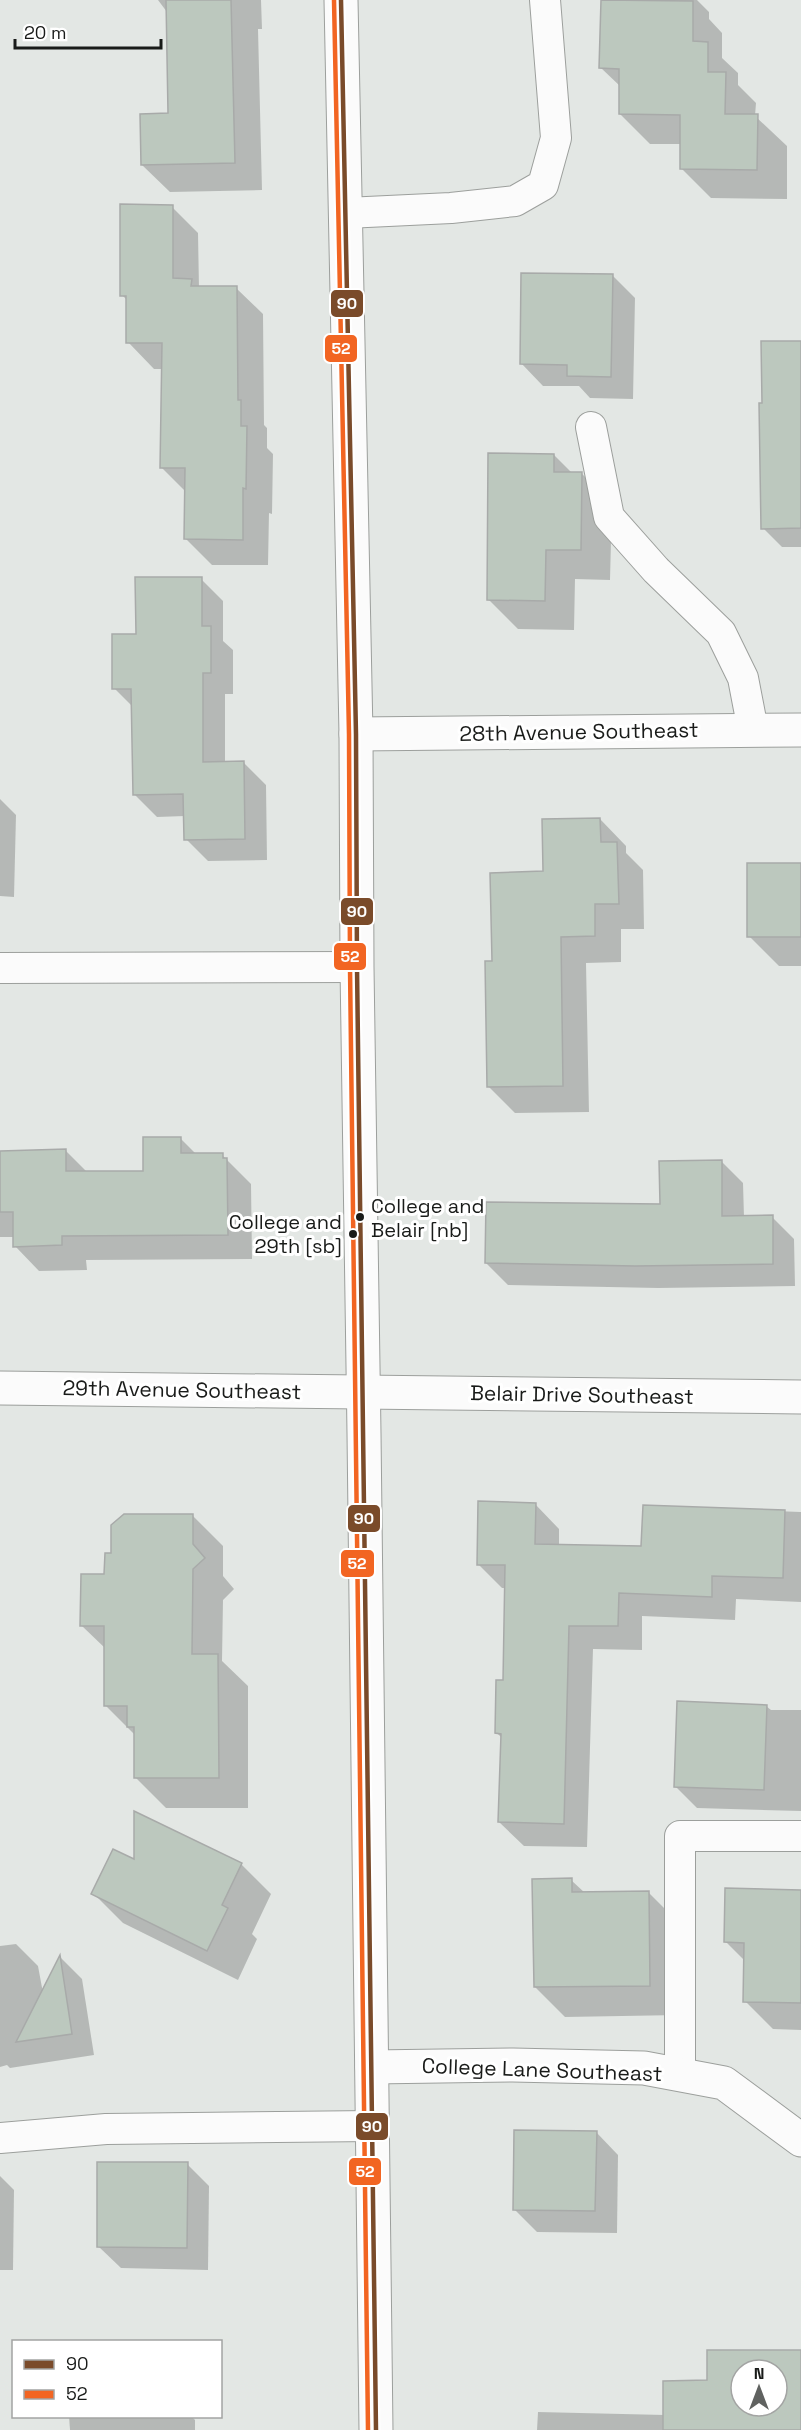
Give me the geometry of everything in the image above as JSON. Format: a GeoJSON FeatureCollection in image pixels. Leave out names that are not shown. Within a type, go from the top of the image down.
{"type":"FeatureCollection","features":[{"type":"Feature","properties":{"kind":"main road"},"geometry":{"type":"LineString","coordinates":[[341,0],[356,734],[375,2430]]}},
{"type":"Feature","properties":{"kind":"main road","name":"28th Avenue Southeast"},"geometry":{"type":"LineString","coordinates":[[356,734],[801,730]]}},
{"type":"Feature","properties":{"kind":"main road","name":"29th Avenue Southeast"},"geometry":{"type":"LineString","coordinates":[[0,1388],[364,1392]]}},
{"type":"Feature","properties":{"kind":"main road","name":"Belair Drive Southeast"},"geometry":{"type":"LineString","coordinates":[[364,1392],[801,1397]]}},
{"type":"Feature","properties":{"kind":"main road","name":"College Lane Southeast"},"geometry":{"type":"LineString","coordinates":[[372,2067],[513,2065],[644,2068],[724,2083],[801,2140]]}},
{"type":"Feature","properties":{"kind":"lane"},"geometry":{"type":"LineString","coordinates":[[346,213],[451,208],[515,201],[543,185],[556,138],[545,0]]}},
{"type":"Feature","properties":{"kind":"lane"},"geometry":{"type":"LineString","coordinates":[[591,427],[609,517],[656,570],[721,633],[743,678],[753,730]]}},
{"type":"Feature","properties":{"kind":"lane"},"geometry":{"type":"LineString","coordinates":[[0,968],[357,967]]}},
{"type":"Feature","properties":{"kind":"lane"},"geometry":{"type":"LineString","coordinates":[[680,2075],[680,1836],[801,1836]]}},
{"type":"Feature","properties":{"kind":"lane"},"geometry":{"type":"LineString","coordinates":[[0,2138],[106,2129],[372,2126]]}},
{"type":"Feature","properties":{"kind":"building"},"geometry":{"type":"Polygon","coordinates":[[[166,0],[231,0],[235,163],[141,165],[140,114],[168,113],[166,0]]]}},
{"type":"Feature","properties":{"kind":"building"},"geometry":{"type":"Polygon","coordinates":[[[601,0],[693,1],[693,41],[708,42],[708,72],[726,72],[725,114],[758,114],[757,170],[680,169],[680,115],[619,114],[619,69],[599,68],[601,0]]]}},
{"type":"Feature","properties":{"kind":"building"},"geometry":{"type":"Polygon","coordinates":[[[120,204],[173,205],[173,278],[192,279],[191,286],[237,286],[238,400],[241,400],[241,426],[247,426],[246,489],[243,488],[243,540],[184,539],[185,468],[160,468],[162,343],[126,343],[126,296],[120,296],[120,204]]]}},
{"type":"Feature","properties":{"kind":"building"},"geometry":{"type":"Polygon","coordinates":[[[521,273],[613,274],[611,377],[567,376],[567,365],[520,364],[521,273]]]}},
{"type":"Feature","properties":{"kind":"building"},"geometry":{"type":"Polygon","coordinates":[[[761,341],[801,341],[801,528],[761,529],[759,403],[762,403],[761,341]]]}},
{"type":"Feature","properties":{"kind":"building"},"geometry":{"type":"Polygon","coordinates":[[[488,453],[554,454],[554,472],[582,472],[581,550],[546,550],[545,601],[487,600],[488,453]]]}},
{"type":"Feature","properties":{"kind":"building"},"geometry":{"type":"Polygon","coordinates":[[[135,577],[202,577],[202,626],[211,626],[211,673],[203,673],[203,762],[244,761],[245,839],[184,840],[183,794],[133,795],[131,689],[112,689],[112,634],[136,634],[135,577]]]}},
{"type":"Feature","properties":{"kind":"building"},"geometry":{"type":"Polygon","coordinates":[[[600,818],[601,842],[617,842],[619,904],[595,904],[595,936],[561,937],[563,1086],[487,1087],[485,961],[492,961],[490,873],[543,871],[542,819],[600,818]]]}},
{"type":"Feature","properties":{"kind":"building"},"geometry":{"type":"Polygon","coordinates":[[[747,863],[801,863],[801,937],[747,937],[747,863]]]}},
{"type":"Feature","properties":{"kind":"building"},"geometry":{"type":"Polygon","coordinates":[[[143,1137],[181,1137],[181,1153],[223,1153],[223,1158],[227,1158],[228,1235],[62,1236],[62,1245],[13,1247],[13,1212],[0,1212],[0,1151],[66,1149],[66,1171],[143,1171],[143,1137]]]}},
{"type":"Feature","properties":{"kind":"building"},"geometry":{"type":"Polygon","coordinates":[[[722,1160],[722,1216],[773,1215],[773,1264],[635,1266],[485,1263],[486,1202],[660,1204],[659,1161],[722,1160]]]}},
{"type":"Feature","properties":{"kind":"building"},"geometry":{"type":"Polygon","coordinates":[[[478,1501],[536,1503],[535,1544],[641,1546],[643,1505],[785,1510],[783,1578],[712,1576],[712,1597],[619,1593],[618,1626],[569,1626],[564,1824],[498,1822],[501,1734],[495,1733],[496,1680],[503,1680],[505,1565],[477,1565],[478,1501]]]}},
{"type":"Feature","properties":{"kind":"building"},"geometry":{"type":"Polygon","coordinates":[[[124,1514],[193,1514],[193,1544],[205,1558],[193,1569],[192,1654],[218,1654],[219,1778],[134,1778],[134,1727],[127,1727],[127,1706],[104,1706],[104,1626],[80,1626],[81,1574],[104,1574],[105,1553],[111,1553],[111,1525],[124,1514]]]}},
{"type":"Feature","properties":{"kind":"building"},"geometry":{"type":"Polygon","coordinates":[[[677,1701],[767,1705],[764,1790],[674,1787],[677,1701]]]}},
{"type":"Feature","properties":{"kind":"building"},"geometry":{"type":"Polygon","coordinates":[[[134,1811],[242,1863],[222,1905],[228,1908],[207,1951],[91,1894],[113,1849],[134,1859],[134,1811]]]}},
{"type":"Feature","properties":{"kind":"building"},"geometry":{"type":"Polygon","coordinates":[[[572,1878],[572,1892],[649,1891],[650,1986],[534,1987],[532,1879],[572,1878]]]}},
{"type":"Feature","properties":{"kind":"building"},"geometry":{"type":"Polygon","coordinates":[[[725,1888],[801,1890],[801,2003],[743,2002],[744,1943],[724,1942],[725,1888]]]}},
{"type":"Feature","properties":{"kind":"building"},"geometry":{"type":"Polygon","coordinates":[[[60,1955],[72,2034],[16,2042],[60,1955]]]}},
{"type":"Feature","properties":{"kind":"building"},"geometry":{"type":"Polygon","coordinates":[[[514,2130],[597,2131],[595,2211],[513,2210],[514,2130]]]}},
{"type":"Feature","properties":{"kind":"building"},"geometry":{"type":"Polygon","coordinates":[[[97,2162],[188,2162],[187,2248],[97,2247],[97,2162]]]}},
{"type":"Feature","properties":{"kind":"building"},"geometry":{"type":"Polygon","coordinates":[[[707,2350],[801,2350],[801,2430],[663,2430],[663,2381],[707,2380],[707,2350]]]}},
{"type":"Feature","properties":{"kind":"transit line","name":"52"},"geometry":{"type":"LineString","coordinates":[[334,0],[349,734],[368,2430]]}},
{"type":"Feature","properties":{"kind":"transit line","name":"90"},"geometry":{"type":"LineString","coordinates":[[341,0],[356,734],[376,2430]]}},
{"type":"Feature","properties":{"kind":"place","name":"College and Belair [nb]"},"geometry":{"type":"Point","coordinates":[360,1217]}},
{"type":"Feature","properties":{"kind":"place","name":"College and 29th [sb]"},"geometry":{"type":"Point","coordinates":[353,1234]}}]}
